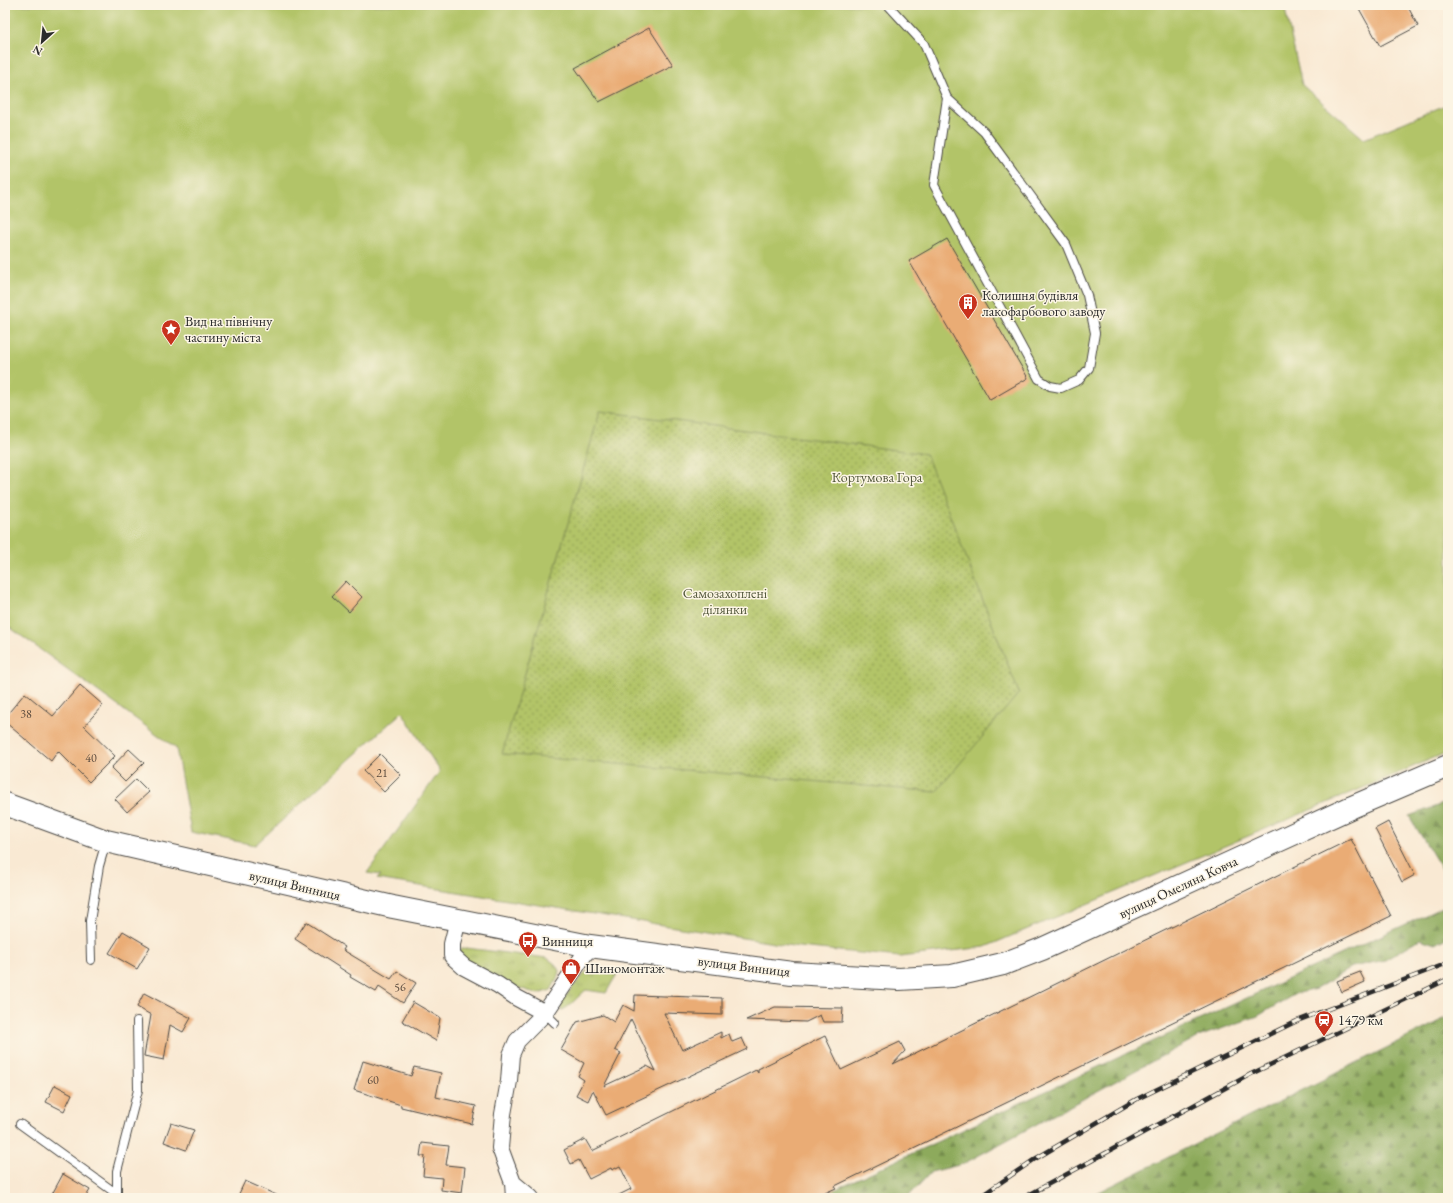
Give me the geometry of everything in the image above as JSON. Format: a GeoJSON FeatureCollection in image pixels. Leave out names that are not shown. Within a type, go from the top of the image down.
{"type":"FeatureCollection","features":[{"type":"Feature","properties":{"kind":"main road","name":"вулиця Омеляна Ковча"},"geometry":{"type":"LineString","coordinates":[[899,979],[952,976],[1003,964],[1042,950],[1352,807],[1448,766]]}},
{"type":"Feature","properties":{"kind":"main road","name":"вулиця Винниця"},"geometry":{"type":"LineString","coordinates":[[5,804],[106,841],[336,894],[590,946],[792,973],[899,979]]}},
{"type":"Feature","properties":{"kind":"street"},"geometry":{"type":"LineString","coordinates":[[458,920],[452,944],[452,956],[464,967],[498,984],[517,998],[550,1018]]}},
{"type":"Feature","properties":{"kind":"street"},"geometry":{"type":"LineString","coordinates":[[531,1198],[513,1190],[500,1148],[511,1055],[517,1041],[550,1018],[590,946]]}},
{"type":"Feature","properties":{"kind":"lane"},"geometry":{"type":"LineString","coordinates":[[888,5],[924,44],[946,98],[984,132],[1066,244],[1087,295],[1095,333],[1088,368],[1079,380],[1062,388],[1050,386],[1039,379],[934,185],[946,98]]}},
{"type":"Feature","properties":{"kind":"lane"},"geometry":{"type":"LineString","coordinates":[[92,960],[90,921],[99,866],[106,841]]}},
{"type":"Feature","properties":{"kind":"lane"},"geometry":{"type":"LineString","coordinates":[[118,1196],[117,1170],[138,1090],[137,1021]]}},
{"type":"Feature","properties":{"kind":"lane"},"geometry":{"type":"LineString","coordinates":[[20,1124],[118,1196]]}},
{"type":"Feature","properties":{"kind":"green space","name":"Кортумова Гора"},"geometry":{"type":"Polygon","coordinates":[[[5,5],[1284,5],[1302,85],[1364,139],[1448,104],[1448,752],[985,947],[900,957],[799,947],[377,879],[381,875],[367,873],[440,771],[402,712],[255,845],[191,832],[176,748],[5,624],[5,5]]]}},
{"type":"Feature","properties":{"kind":"green space","name":"Самозахоплені ділянки"},"geometry":{"type":"Polygon","coordinates":[[[600,411],[926,454],[1019,693],[936,792],[502,754],[600,411]]]}},
{"type":"Feature","properties":{"kind":"green space"},"geometry":{"type":"Polygon","coordinates":[[[1448,802],[1448,879],[1409,816],[1448,802]]]}},
{"type":"Feature","properties":{"kind":"green space"},"geometry":{"type":"Polygon","coordinates":[[[1445,906],[1448,907],[1448,937],[1435,944],[1420,939],[1385,960],[1352,967],[1316,989],[1295,994],[1258,1016],[1198,1037],[963,1164],[931,1172],[907,1198],[819,1198],[846,1184],[1445,906]]]}},
{"type":"Feature","properties":{"kind":"green space"},"geometry":{"type":"Polygon","coordinates":[[[466,948],[547,958],[555,964],[559,971],[557,979],[551,990],[538,994],[504,983],[461,959],[459,950],[466,948]]]}},
{"type":"Feature","properties":{"kind":"green space"},"geometry":{"type":"Polygon","coordinates":[[[587,971],[617,974],[606,993],[586,990],[568,1007],[562,1010],[560,1006],[566,995],[587,971]]]}},
{"type":"Feature","properties":{"kind":"green space"},"geometry":{"type":"Polygon","coordinates":[[[1448,1017],[1448,1198],[1087,1198],[1448,1017]]]}},
{"type":"Feature","properties":{"kind":"building"},"geometry":{"type":"Polygon","coordinates":[[[1357,5],[1407,5],[1418,26],[1380,46],[1357,5]]]}},
{"type":"Feature","properties":{"kind":"building"},"geometry":{"type":"Polygon","coordinates":[[[649,28],[673,65],[599,102],[575,68],[649,28]]]}},
{"type":"Feature","properties":{"kind":"building","name":"Колишня будівля лакофарбового заводу"},"geometry":{"type":"Polygon","coordinates":[[[947,239],[1028,378],[990,400],[909,261],[947,239]]]}},
{"type":"Feature","properties":{"kind":"building"},"geometry":{"type":"Polygon","coordinates":[[[346,581],[362,597],[349,612],[332,596],[346,581]]]}},
{"type":"Feature","properties":{"kind":"building"},"geometry":{"type":"Polygon","coordinates":[[[80,685],[103,705],[84,726],[115,756],[89,782],[58,751],[51,761],[5,722],[5,717],[25,693],[53,716],[80,685]]]}},
{"type":"Feature","properties":{"kind":"building"},"geometry":{"type":"Polygon","coordinates":[[[129,749],[144,763],[125,782],[111,768],[129,749]]]}},
{"type":"Feature","properties":{"kind":"building"},"geometry":{"type":"Polygon","coordinates":[[[380,754],[401,775],[384,792],[363,771],[380,754]]]}},
{"type":"Feature","properties":{"kind":"building"},"geometry":{"type":"Polygon","coordinates":[[[136,779],[149,792],[127,812],[115,799],[136,779]]]}},
{"type":"Feature","properties":{"kind":"building"},"geometry":{"type":"Polygon","coordinates":[[[1388,822],[1415,875],[1402,882],[1375,829],[1388,822]]]}},
{"type":"Feature","properties":{"kind":"building"},"geometry":{"type":"Polygon","coordinates":[[[1351,839],[1391,916],[835,1186],[836,1188],[814,1198],[613,1198],[631,1189],[620,1166],[612,1170],[611,1168],[589,1179],[579,1160],[571,1164],[564,1150],[585,1139],[592,1151],[756,1070],[758,1073],[758,1069],[825,1036],[841,1070],[900,1042],[905,1051],[893,1064],[1351,839]]]}},
{"type":"Feature","properties":{"kind":"building"},"geometry":{"type":"Polygon","coordinates":[[[306,922],[345,947],[343,950],[391,979],[397,971],[416,983],[403,1003],[379,987],[376,992],[350,977],[351,975],[295,939],[306,922]]]}},
{"type":"Feature","properties":{"kind":"building"},"geometry":{"type":"Polygon","coordinates":[[[123,931],[150,947],[137,969],[109,953],[123,931]]]}},
{"type":"Feature","properties":{"kind":"building"},"geometry":{"type":"Polygon","coordinates":[[[1360,972],[1365,982],[1342,992],[1337,981],[1360,972]]]}},
{"type":"Feature","properties":{"kind":"building"},"geometry":{"type":"Polygon","coordinates":[[[144,993],[191,1018],[183,1032],[170,1025],[164,1060],[144,1056],[151,1015],[137,1007],[144,993]]]}},
{"type":"Feature","properties":{"kind":"building"},"geometry":{"type":"Polygon","coordinates":[[[635,995],[722,998],[722,1015],[664,1013],[682,1050],[721,1032],[721,1038],[729,1034],[732,1042],[742,1038],[747,1049],[606,1115],[593,1090],[588,1101],[576,1095],[584,1080],[578,1076],[584,1063],[561,1050],[577,1022],[603,1015],[614,1022],[623,1005],[634,1011],[635,995]],[[631,1019],[615,1050],[621,1053],[604,1086],[647,1066],[656,1071],[631,1019]]]}},
{"type":"Feature","properties":{"kind":"building"},"geometry":{"type":"Polygon","coordinates":[[[413,1002],[440,1018],[436,1041],[402,1021],[413,1002]]]}},
{"type":"Feature","properties":{"kind":"building"},"geometry":{"type":"Polygon","coordinates":[[[775,1007],[843,1008],[842,1022],[823,1022],[820,1015],[806,1022],[746,1020],[775,1007]]]}},
{"type":"Feature","properties":{"kind":"building"},"geometry":{"type":"Polygon","coordinates":[[[363,1061],[411,1076],[414,1067],[441,1073],[436,1097],[476,1106],[472,1124],[401,1107],[401,1105],[354,1090],[363,1061]]]}},
{"type":"Feature","properties":{"kind":"building"},"geometry":{"type":"Polygon","coordinates":[[[55,1085],[72,1094],[64,1111],[46,1102],[55,1085]]]}},
{"type":"Feature","properties":{"kind":"building"},"geometry":{"type":"Polygon","coordinates":[[[171,1123],[194,1130],[186,1150],[164,1142],[171,1123]]]}},
{"type":"Feature","properties":{"kind":"building"},"geometry":{"type":"Polygon","coordinates":[[[422,1143],[449,1146],[446,1165],[465,1167],[462,1193],[441,1190],[442,1178],[423,1176],[425,1156],[420,1156],[422,1143]]]}},
{"type":"Feature","properties":{"kind":"building"},"geometry":{"type":"Polygon","coordinates":[[[63,1174],[90,1190],[85,1198],[50,1198],[63,1174]]]}},
{"type":"Feature","properties":{"kind":"building"},"geometry":{"type":"Polygon","coordinates":[[[245,1181],[283,1198],[237,1198],[245,1181]]]}},
{"type":"Feature","properties":{"kind":"railway"},"geometry":{"type":"LineString","coordinates":[[978,1198],[1035,1159],[1137,1099],[1297,1021],[1448,963]]}},
{"type":"Feature","properties":{"kind":"railway"},"geometry":{"type":"LineString","coordinates":[[1023,1198],[1251,1074],[1448,979]]}},
{"type":"Feature","properties":{"kind":"place","name":"Колишня будівля лакофарбового заводу"},"geometry":{"type":"Point","coordinates":[968,320]}},
{"type":"Feature","properties":{"kind":"place","name":"Вид на північну частину міста"},"geometry":{"type":"Point","coordinates":[171,346]}},
{"type":"Feature","properties":{"kind":"place","name":"Винниця"},"geometry":{"type":"Point","coordinates":[528,958]}},
{"type":"Feature","properties":{"kind":"place","name":"Шиномонтаж"},"geometry":{"type":"Point","coordinates":[571,985]}},
{"type":"Feature","properties":{"kind":"place","name":"1479 км"},"geometry":{"type":"Point","coordinates":[1324,1037]}}]}
